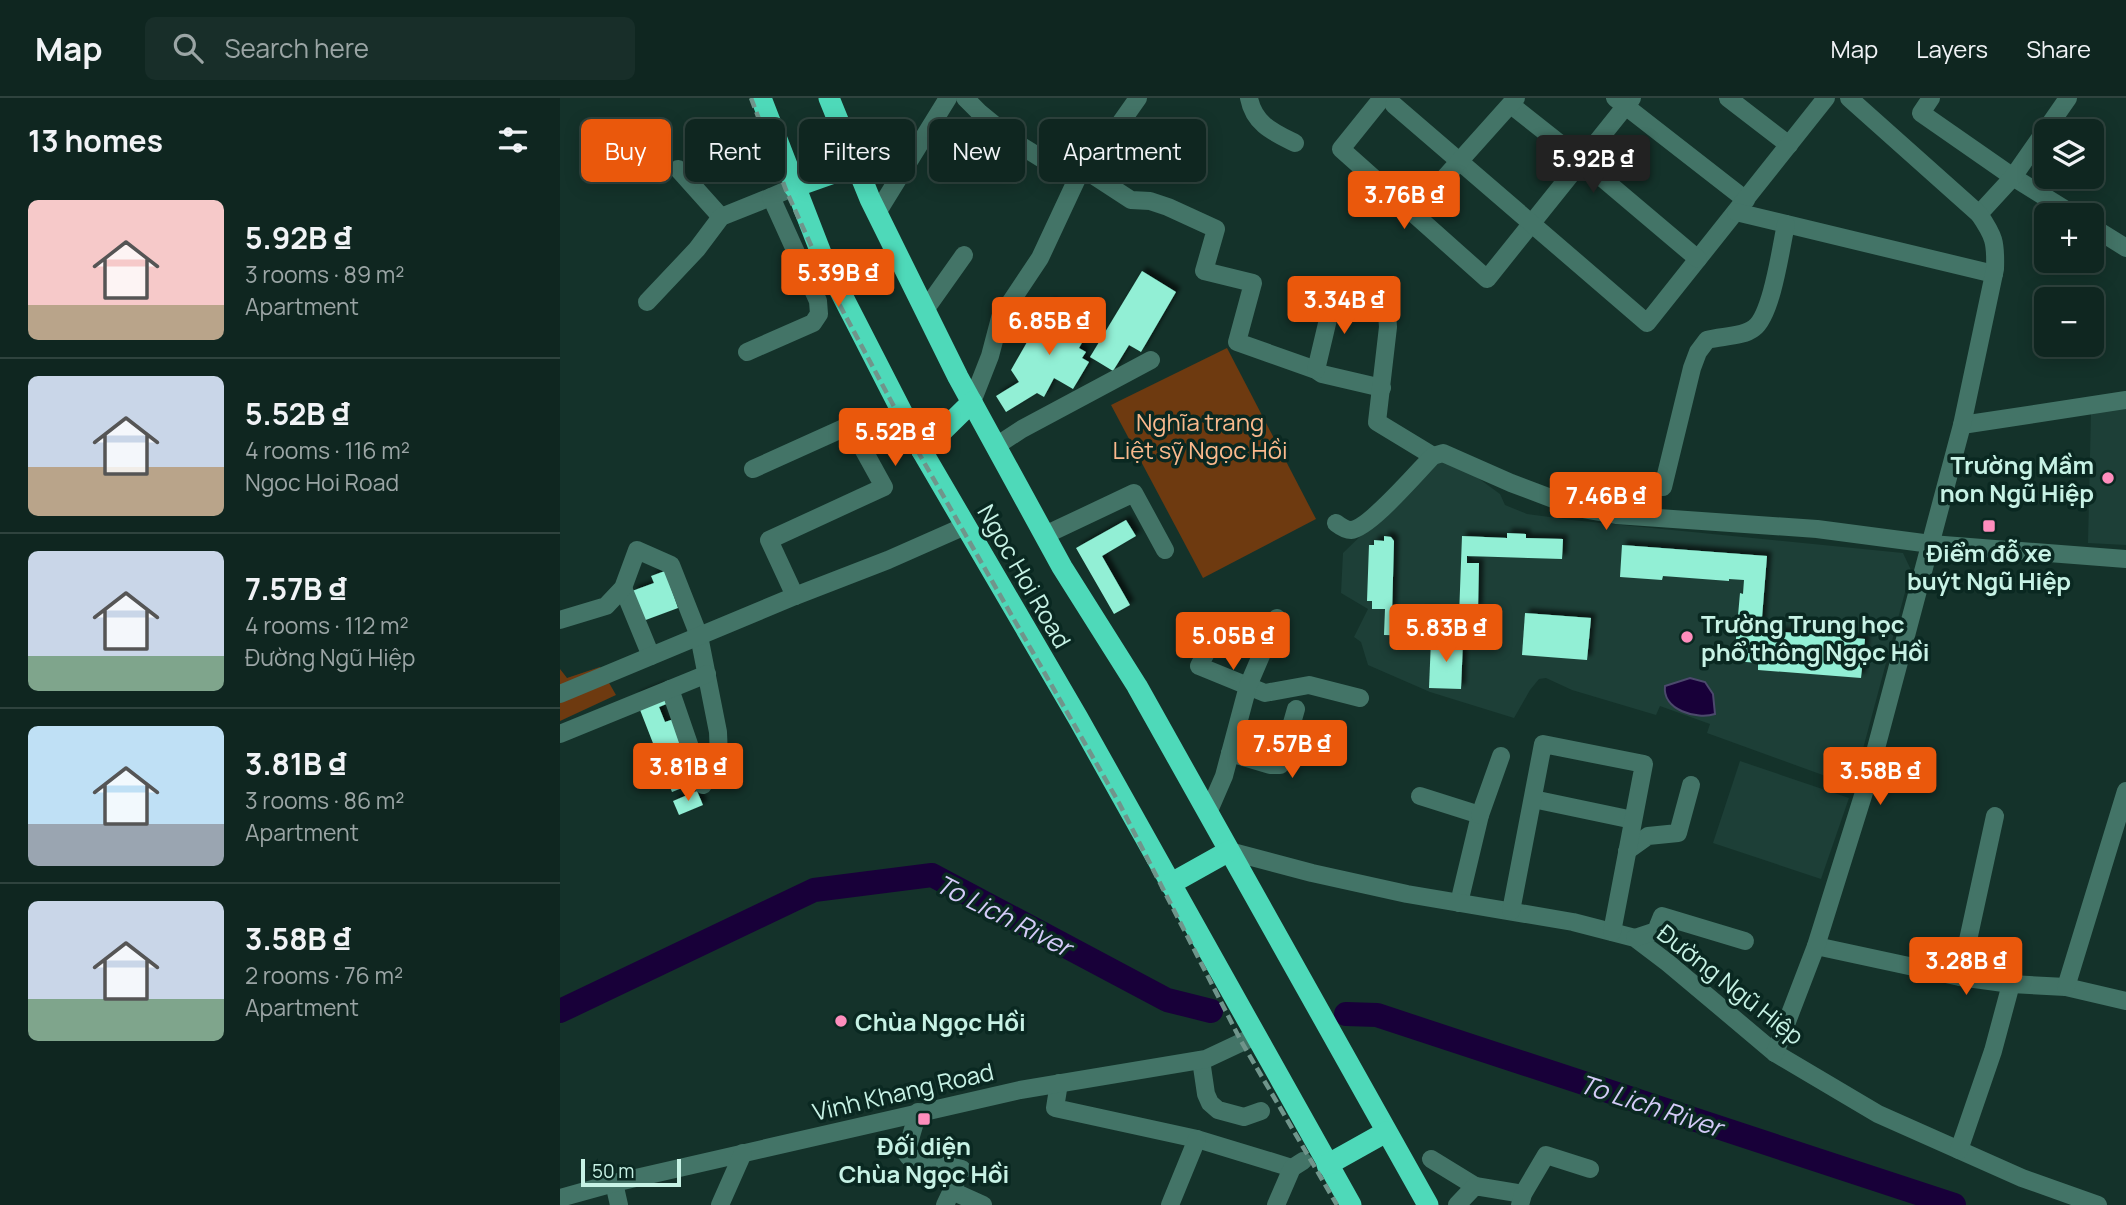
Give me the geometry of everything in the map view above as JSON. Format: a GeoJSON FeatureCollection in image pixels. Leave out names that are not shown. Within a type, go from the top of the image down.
{"type":"FeatureCollection","features":[{"type":"Feature","properties":{"kind":"highway","name":"Ngoc Hoi Road"},"geometry":{"type":"LineString","coordinates":[[761,98],[823,258],[922,451],[1078,718],[1351,1205]]}},
{"type":"Feature","properties":{"kind":"highway","name":"Ngoc Hoi Road"},"geometry":{"type":"LineString","coordinates":[[829,98],[837,119]]}},
{"type":"Feature","properties":{"kind":"highway"},"geometry":{"type":"LineString","coordinates":[[794,187],[808,182]]}},
{"type":"Feature","properties":{"kind":"highway","name":"Ngoc Hoi Road"},"geometry":{"type":"LineString","coordinates":[[863,182],[972,402],[1062,567],[1137,686],[1429,1205]]}},
{"type":"Feature","properties":{"kind":"highway"},"geometry":{"type":"LineString","coordinates":[[922,451],[972,402]]}},
{"type":"Feature","properties":{"kind":"highway"},"geometry":{"type":"LineString","coordinates":[[1170,884],[1229,851]]}},
{"type":"Feature","properties":{"kind":"highway"},"geometry":{"type":"LineString","coordinates":[[1327,1165],[1386,1132]]}},
{"type":"Feature","properties":{"kind":"street"},"geometry":{"type":"LineString","coordinates":[[877,213],[948,98]]}},
{"type":"Feature","properties":{"kind":"street"},"geometry":{"type":"LineString","coordinates":[[965,98],[1018,144],[1039,157]]}},
{"type":"Feature","properties":{"kind":"street"},"geometry":{"type":"LineString","coordinates":[[1123,119],[1138,98]]}},
{"type":"Feature","properties":{"kind":"street"},"geometry":{"type":"LineString","coordinates":[[1249,98],[1251,111],[1269,130],[1295,143]]}},
{"type":"Feature","properties":{"kind":"street"},"geometry":{"type":"LineString","coordinates":[[1728,98],[1789,145]]}},
{"type":"Feature","properties":{"kind":"street"},"geometry":{"type":"LineString","coordinates":[[1826,98],[1741,206],[1647,323],[1532,224],[1391,100],[1341,149],[1488,279],[1532,224],[1582,160],[1624,101],[1741,206],[1786,224],[1994,274]]}},
{"type":"Feature","properties":{"kind":"street"},"geometry":{"type":"LineString","coordinates":[[1775,1053],[1816,946],[1866,786],[1962,425],[1994,274],[1996,251],[1992,234],[1979,214],[1849,98]]}},
{"type":"Feature","properties":{"kind":"street"},"geometry":{"type":"LineString","coordinates":[[1931,98],[1920,113],[2055,203]]}},
{"type":"Feature","properties":{"kind":"street"},"geometry":{"type":"LineString","coordinates":[[1979,214],[2013,177],[2068,98]]}},
{"type":"Feature","properties":{"kind":"street"},"geometry":{"type":"LineString","coordinates":[[1413,213],[1513,101],[1698,259]]}},
{"type":"Feature","properties":{"kind":"street"},"geometry":{"type":"LineString","coordinates":[[678,169],[721,217]]}},
{"type":"Feature","properties":{"kind":"street"},"geometry":{"type":"LineString","coordinates":[[972,402],[990,356],[1000,318],[1040,258],[1075,182]]}},
{"type":"Feature","properties":{"kind":"street"},"geometry":{"type":"LineString","coordinates":[[1103,182],[1130,200],[1150,201],[1168,207],[1216,229],[1204,271],[1253,283],[1237,342],[1322,374],[1382,388]]}},
{"type":"Feature","properties":{"kind":"street"},"geometry":{"type":"LineString","coordinates":[[647,302],[697,249],[721,217],[794,187]]}},
{"type":"Feature","properties":{"kind":"street"},"geometry":{"type":"LineString","coordinates":[[747,352],[813,323],[818,314],[818,301],[771,197]]}},
{"type":"Feature","properties":{"kind":"street"},"geometry":{"type":"LineString","coordinates":[[1663,487],[1698,352],[1707,340],[1742,333],[1754,328],[1763,317],[1786,224]]}},
{"type":"Feature","properties":{"kind":"street"},"geometry":{"type":"LineString","coordinates":[[2104,234],[2126,248]]}},
{"type":"Feature","properties":{"kind":"street"},"geometry":{"type":"LineString","coordinates":[[925,310],[964,255]]}},
{"type":"Feature","properties":{"kind":"street"},"geometry":{"type":"LineString","coordinates":[[1385,287],[1388,327],[1377,422],[1433,456]]}},
{"type":"Feature","properties":{"kind":"street"},"geometry":{"type":"LineString","coordinates":[[1316,370],[1334,294]]}},
{"type":"Feature","properties":{"kind":"street"},"geometry":{"type":"LineString","coordinates":[[996,446],[1022,429],[1151,360]]}},
{"type":"Feature","properties":{"kind":"street"},"geometry":{"type":"LineString","coordinates":[[1962,425],[2126,400]]}},
{"type":"Feature","properties":{"kind":"street"},"geometry":{"type":"LineString","coordinates":[[753,469],[846,427],[852,429],[884,487],[769,540],[796,596]]}},
{"type":"Feature","properties":{"kind":"street"},"geometry":{"type":"LineString","coordinates":[[1336,523],[1352,530],[1360,527],[1377,514],[1433,456],[1443,453],[1577,508],[1616,515],[1817,529],[1931,544],[2126,559]]}},
{"type":"Feature","properties":{"kind":"street"},"geometry":{"type":"LineString","coordinates":[[1045,535],[1134,493],[1165,550]]}},
{"type":"Feature","properties":{"kind":"street"},"geometry":{"type":"LineString","coordinates":[[560,694],[965,526]]}},
{"type":"Feature","properties":{"kind":"street"},"geometry":{"type":"LineString","coordinates":[[560,620],[606,606],[623,587],[637,550],[671,565],[699,636],[718,732],[719,757],[700,776],[670,689]]}},
{"type":"Feature","properties":{"kind":"street"},"geometry":{"type":"LineString","coordinates":[[623,587],[651,656]]}},
{"type":"Feature","properties":{"kind":"street"},"geometry":{"type":"LineString","coordinates":[[1208,813],[1224,776],[1248,687],[1277,618]]}},
{"type":"Feature","properties":{"kind":"street"},"geometry":{"type":"LineString","coordinates":[[1216,634],[1199,666],[1265,693],[1309,685],[1360,698]]}},
{"type":"Feature","properties":{"kind":"street"},"geometry":{"type":"LineString","coordinates":[[560,734],[707,674]]}},
{"type":"Feature","properties":{"kind":"street"},"geometry":{"type":"LineString","coordinates":[[1230,753],[1270,765],[1280,765],[1296,709]]}},
{"type":"Feature","properties":{"kind":"street"},"geometry":{"type":"LineString","coordinates":[[1511,911],[1543,744],[1644,764],[1612,932]]}},
{"type":"Feature","properties":{"kind":"street"},"geometry":{"type":"LineString","coordinates":[[1459,903],[1480,816],[1501,756]]}},
{"type":"Feature","properties":{"kind":"street"},"geometry":{"type":"LineString","coordinates":[[1627,851],[1647,836],[1678,833],[1691,785]]}},
{"type":"Feature","properties":{"kind":"street"},"geometry":{"type":"LineString","coordinates":[[2066,987],[2126,791]]}},
{"type":"Feature","properties":{"kind":"street"},"geometry":{"type":"LineString","coordinates":[[1420,796],[1480,816]]}},
{"type":"Feature","properties":{"kind":"street"},"geometry":{"type":"LineString","coordinates":[[1533,799],[1633,820]]}},
{"type":"Feature","properties":{"kind":"street"},"geometry":{"type":"LineString","coordinates":[[1960,977],[1995,816]]}},
{"type":"Feature","properties":{"kind":"street","name":"Đường Ngũ Hiệp"},"geometry":{"type":"LineString","coordinates":[[1229,851],[1407,894],[1573,922],[1635,939],[1668,963],[1775,1053],[1878,1114],[2022,1178],[2098,1205]]}},
{"type":"Feature","properties":{"kind":"street"},"geometry":{"type":"LineString","coordinates":[[1635,939],[1656,932],[1662,916],[1745,941]]}},
{"type":"Feature","properties":{"kind":"street"},"geometry":{"type":"LineString","coordinates":[[1816,946],[1960,977],[2011,984],[2066,987],[2126,1001]]}},
{"type":"Feature","properties":{"kind":"street"},"geometry":{"type":"LineString","coordinates":[[1959,1150],[1993,1051],[2011,984]]}},
{"type":"Feature","properties":{"kind":"street","name":"Vinh Khang Road"},"geometry":{"type":"LineString","coordinates":[[560,1198],[614,1183],[1020,1090],[1201,1060],[1255,1036]]}},
{"type":"Feature","properties":{"kind":"street"},"geometry":{"type":"LineString","coordinates":[[1201,1060],[1206,1094],[1210,1103],[1218,1110],[1244,1117],[1261,1111]]}},
{"type":"Feature","properties":{"kind":"street"},"geometry":{"type":"LineString","coordinates":[[1059,1083],[1055,1108],[1197,1139],[1298,1165],[1276,1205]]}},
{"type":"Feature","properties":{"kind":"street"},"geometry":{"type":"LineString","coordinates":[[918,1112],[905,1153],[909,1157],[962,1170],[948,1198],[984,1205]]}},
{"type":"Feature","properties":{"kind":"street"},"geometry":{"type":"LineString","coordinates":[[1170,1205],[1197,1139]]}},
{"type":"Feature","properties":{"kind":"street"},"geometry":{"type":"LineString","coordinates":[[720,1205],[743,1153]]}},
{"type":"Feature","properties":{"kind":"street"},"geometry":{"type":"LineString","coordinates":[[1431,1159],[1475,1186],[1522,1199],[1545,1155],[1590,1169]]}},
{"type":"Feature","properties":{"kind":"street"},"geometry":{"type":"LineString","coordinates":[[614,1183],[619,1205]]}},
{"type":"Feature","properties":{"kind":"street"},"geometry":{"type":"LineString","coordinates":[[1457,1205],[1475,1186]]}},
{"type":"Feature","properties":{"kind":"shaded area","name":"Trường Mầm non Ngũ Hiệp"},"geometry":{"type":"Polygon","coordinates":[[[2126,407],[2126,545],[2088,543],[2091,413],[2126,407]]]}},
{"type":"Feature","properties":{"kind":"shaded area","name":"Trường Trung học phổ thông Ngọc Hồi"},"geometry":{"type":"Polygon","coordinates":[[[1452,459],[1500,494],[1505,505],[1527,514],[1903,553],[1911,570],[1853,786],[1707,733],[1710,724],[1660,706],[1656,715],[1572,690],[1546,678],[1539,679],[1530,690],[1514,718],[1430,692],[1368,665],[1361,642],[1354,637],[1368,609],[1341,593],[1343,553],[1435,464],[1452,459]]]}},
{"type":"Feature","properties":{"kind":"shaded area"},"geometry":{"type":"Polygon","coordinates":[[[1690,678],[1705,682],[1713,694],[1715,714],[1690,714],[1669,701],[1665,686],[1690,678]]]}},
{"type":"Feature","properties":{"kind":"shaded area"},"geometry":{"type":"Polygon","coordinates":[[[1740,761],[1849,798],[1821,879],[1713,843],[1740,761]]]}},
{"type":"Feature","properties":{"kind":"green space","name":"Nghĩa trang Liệt sỹ Ngọc Hồi"},"geometry":{"type":"Polygon","coordinates":[[[1227,348],[1316,519],[1203,578],[1111,405],[1227,348]]]}},
{"type":"Feature","properties":{"kind":"green space"},"geometry":{"type":"Polygon","coordinates":[[[600,667],[616,695],[560,721],[560,669],[567,678],[600,667]]]}},
{"type":"Feature","properties":{"kind":"building"},"geometry":{"type":"Polygon","coordinates":[[[1142,271],[1176,292],[1141,352],[1129,345],[1113,371],[1090,357],[1142,271]]]}},
{"type":"Feature","properties":{"kind":"building"},"geometry":{"type":"Polygon","coordinates":[[[1050,302],[1092,325],[1079,348],[1086,352],[1082,358],[1089,362],[1073,389],[1054,378],[1044,397],[1037,393],[1006,412],[996,396],[1019,382],[1011,370],[1050,302]]]}},
{"type":"Feature","properties":{"kind":"building"},"geometry":{"type":"Polygon","coordinates":[[[1126,520],[1136,536],[1102,556],[1130,605],[1114,614],[1076,548],[1126,520]]]}},
{"type":"Feature","properties":{"kind":"building"},"geometry":{"type":"Polygon","coordinates":[[[1507,533],[1526,534],[1526,538],[1563,539],[1562,559],[1467,556],[1467,563],[1479,563],[1478,609],[1464,609],[1465,637],[1384,635],[1385,609],[1372,609],[1372,601],[1367,601],[1369,545],[1374,545],[1374,540],[1384,541],[1384,536],[1391,537],[1394,541],[1392,614],[1421,615],[1421,611],[1435,611],[1435,615],[1459,616],[1462,536],[1507,538],[1507,533]]]}},
{"type":"Feature","properties":{"kind":"building"},"geometry":{"type":"Polygon","coordinates":[[[1622,545],[1767,556],[1761,630],[1865,639],[1861,678],[1758,670],[1758,663],[1734,661],[1740,593],[1743,594],[1744,580],[1620,577],[1622,545]]]}},
{"type":"Feature","properties":{"kind":"building"},"geometry":{"type":"Polygon","coordinates":[[[665,571],[678,608],[643,621],[632,591],[654,583],[651,576],[665,571]]]}},
{"type":"Feature","properties":{"kind":"building"},"geometry":{"type":"Polygon","coordinates":[[[1525,613],[1591,618],[1587,660],[1522,655],[1525,613]]]}},
{"type":"Feature","properties":{"kind":"building"},"geometry":{"type":"Polygon","coordinates":[[[1431,640],[1463,641],[1461,689],[1429,688],[1431,640]]]}},
{"type":"Feature","properties":{"kind":"building"},"geometry":{"type":"Polygon","coordinates":[[[662,686],[669,703],[659,707],[665,722],[674,719],[685,746],[679,749],[685,764],[689,762],[697,782],[672,792],[635,697],[662,686]]]}},
{"type":"Feature","properties":{"kind":"building"},"geometry":{"type":"Polygon","coordinates":[[[697,791],[703,805],[679,815],[673,801],[697,791]]]}},
{"type":"Feature","properties":{"kind":"waterway","name":"To Lich River"},"geometry":{"type":"LineString","coordinates":[[560,1011],[814,890],[932,875],[1167,1000],[1211,1011]]}},
{"type":"Feature","properties":{"kind":"waterway","name":"To Lich River"},"geometry":{"type":"LineString","coordinates":[[1346,1014],[1377,1015],[1954,1205]]}},
{"type":"Feature","properties":{"kind":"railway"},"geometry":{"type":"LineString","coordinates":[[751,98],[786,190],[829,285],[921,457],[1119,803],[1241,1041],[1337,1205]]}},
{"type":"Feature","properties":{"kind":"place","name":"Trường Mầm non Ngũ Hiệp"},"geometry":{"type":"Point","coordinates":[2108,478]}},
{"type":"Feature","properties":{"kind":"place","name":"Điểm đỗ xe buýt Ngũ Hiệp"},"geometry":{"type":"Point","coordinates":[1989,526]}},
{"type":"Feature","properties":{"kind":"place","name":"Trường Trung học phổ thông Ngọc Hồi"},"geometry":{"type":"Point","coordinates":[1687,637]}},
{"type":"Feature","properties":{"kind":"place","name":"Chùa Ngọc Hồi"},"geometry":{"type":"Point","coordinates":[841,1021]}},
{"type":"Feature","properties":{"kind":"place","name":"Đối diện Chùa Ngọc Hồi"},"geometry":{"type":"Point","coordinates":[924,1119]}}]}
